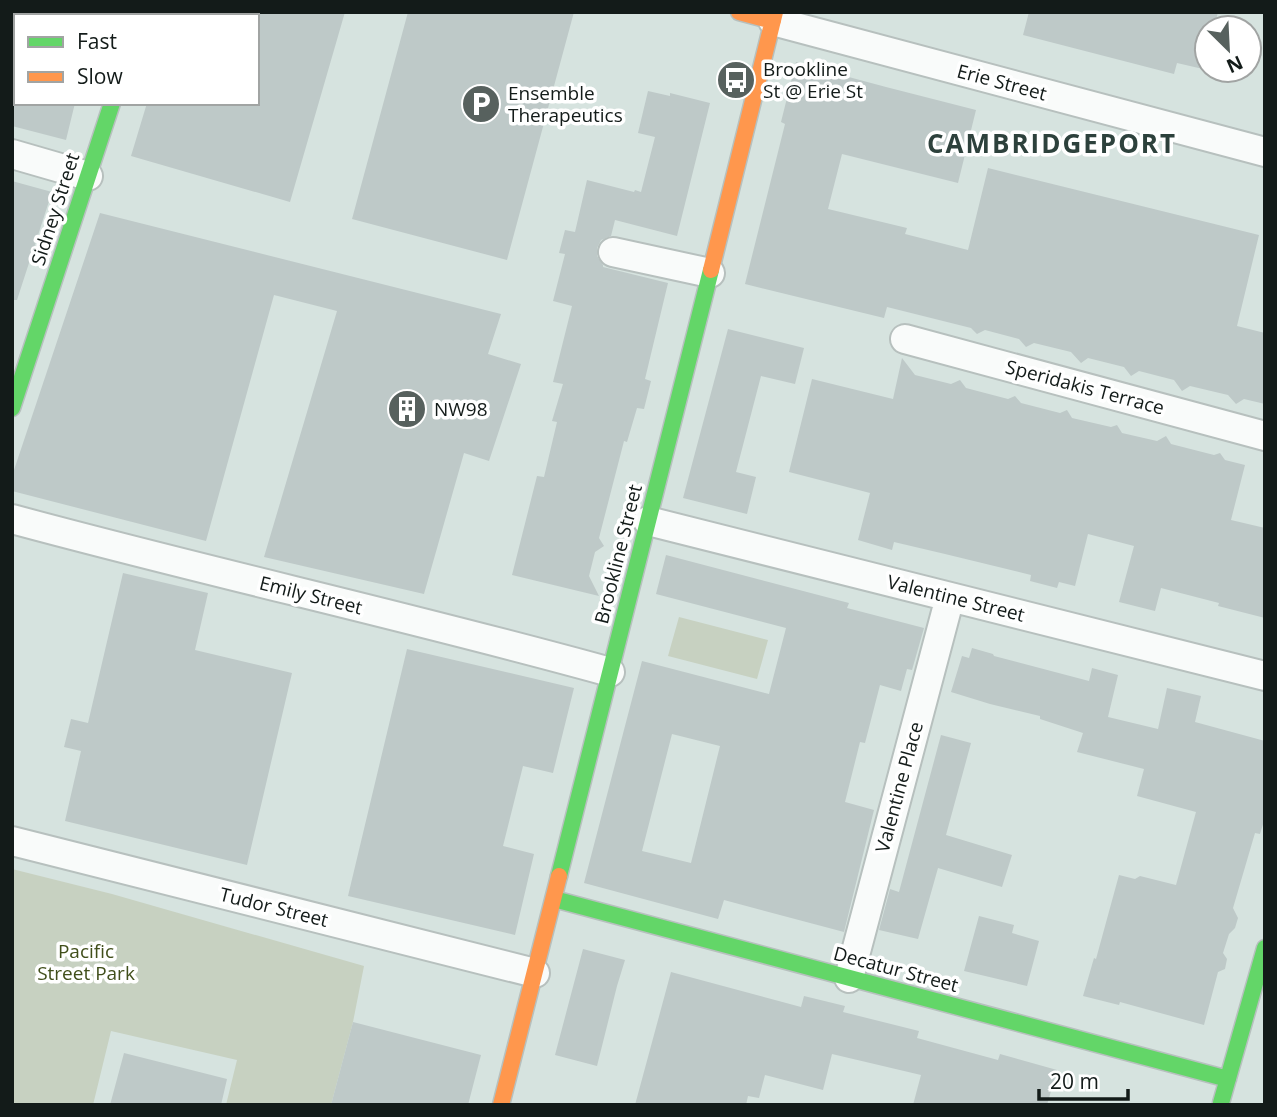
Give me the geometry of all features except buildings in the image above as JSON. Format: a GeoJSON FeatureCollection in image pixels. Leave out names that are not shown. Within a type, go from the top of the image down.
{"type":"FeatureCollection","features":[{"type":"Feature","properties":{"kind":"main road","name":"Erie Street"},"geometry":{"type":"LineString","coordinates":[[739,12],[774,17]]}},
{"type":"Feature","properties":{"kind":"main road","name":"Brookline Street"},"geometry":{"type":"LineString","coordinates":[[501,1105],[774,17]]}},
{"type":"Feature","properties":{"kind":"main road","name":"Sidney Street"},"geometry":{"type":"LineString","coordinates":[[12,408],[111,105]]}},
{"type":"Feature","properties":{"kind":"main road","name":"Decatur Street"},"geometry":{"type":"LineString","coordinates":[[554,899],[1228,1079]]}},
{"type":"Feature","properties":{"kind":"main road"},"geometry":{"type":"LineString","coordinates":[[1221,1105],[1265,948]]}},
{"type":"Feature","properties":{"kind":"street","name":"Erie Street"},"geometry":{"type":"LineString","coordinates":[[774,17],[1265,152]]}},
{"type":"Feature","properties":{"kind":"street"},"geometry":{"type":"LineString","coordinates":[[12,154],[88,176]]}},
{"type":"Feature","properties":{"kind":"street"},"geometry":{"type":"LineString","coordinates":[[613,252],[710,273]]}},
{"type":"Feature","properties":{"kind":"street","name":"Speridakis Terrace"},"geometry":{"type":"LineString","coordinates":[[905,339],[1265,436]]}},
{"type":"Feature","properties":{"kind":"street","name":"Emily Street"},"geometry":{"type":"LineString","coordinates":[[12,519],[610,672]]}},
{"type":"Feature","properties":{"kind":"street","name":"Valentine Street"},"geometry":{"type":"LineString","coordinates":[[648,521],[1265,676]]}},
{"type":"Feature","properties":{"kind":"street","name":"Valentine Place"},"geometry":{"type":"LineString","coordinates":[[849,978],[950,597]]}},
{"type":"Feature","properties":{"kind":"street","name":"Tudor Street"},"geometry":{"type":"LineString","coordinates":[[12,841],[535,973]]}},
{"type":"Feature","properties":{"kind":"green space"},"geometry":{"type":"Polygon","coordinates":[[[679,617],[768,640],[757,679],[668,656],[679,617]]]}},
{"type":"Feature","properties":{"kind":"green space","name":"Pacific Street Park"},"geometry":{"type":"Polygon","coordinates":[[[12,869],[112,894],[364,966],[353,1022],[331,1105],[226,1105],[237,1060],[111,1031],[93,1105],[12,1105],[12,869]]]}},
{"type":"Feature","properties":{"kind":"traffic: fast"},"geometry":{"type":"LineString","coordinates":[[12,408],[111,105]]}},
{"type":"Feature","properties":{"kind":"traffic: fast"},"geometry":{"type":"LineString","coordinates":[[559,876],[711,270]]}},
{"type":"Feature","properties":{"kind":"traffic: fast"},"geometry":{"type":"LineString","coordinates":[[554,899],[1228,1079]]}},
{"type":"Feature","properties":{"kind":"traffic: fast"},"geometry":{"type":"LineString","coordinates":[[1221,1103],[1265,948]]}},
{"type":"Feature","properties":{"kind":"traffic: slow"},"geometry":{"type":"LineString","coordinates":[[739,12],[773,21]]}},
{"type":"Feature","properties":{"kind":"traffic: slow"},"geometry":{"type":"LineString","coordinates":[[711,270],[775,12]]}},
{"type":"Feature","properties":{"kind":"traffic: slow"},"geometry":{"type":"LineString","coordinates":[[501,1105],[559,876]]}},
{"type":"Feature","properties":{"kind":"place","name":"Brookline St @ Erie St"},"geometry":{"type":"Point","coordinates":[736,80]}},
{"type":"Feature","properties":{"kind":"place","name":"Ensemble Therapeutics"},"geometry":{"type":"Point","coordinates":[481,104]}},
{"type":"Feature","properties":{"kind":"place","name":"NW98"},"geometry":{"type":"Point","coordinates":[407,409]}},
{"type":"Feature","properties":{"kind":"district","name":"CAMBRIDGEPORT"},"geometry":{"type":"Point","coordinates":[1052,144]}}]}
